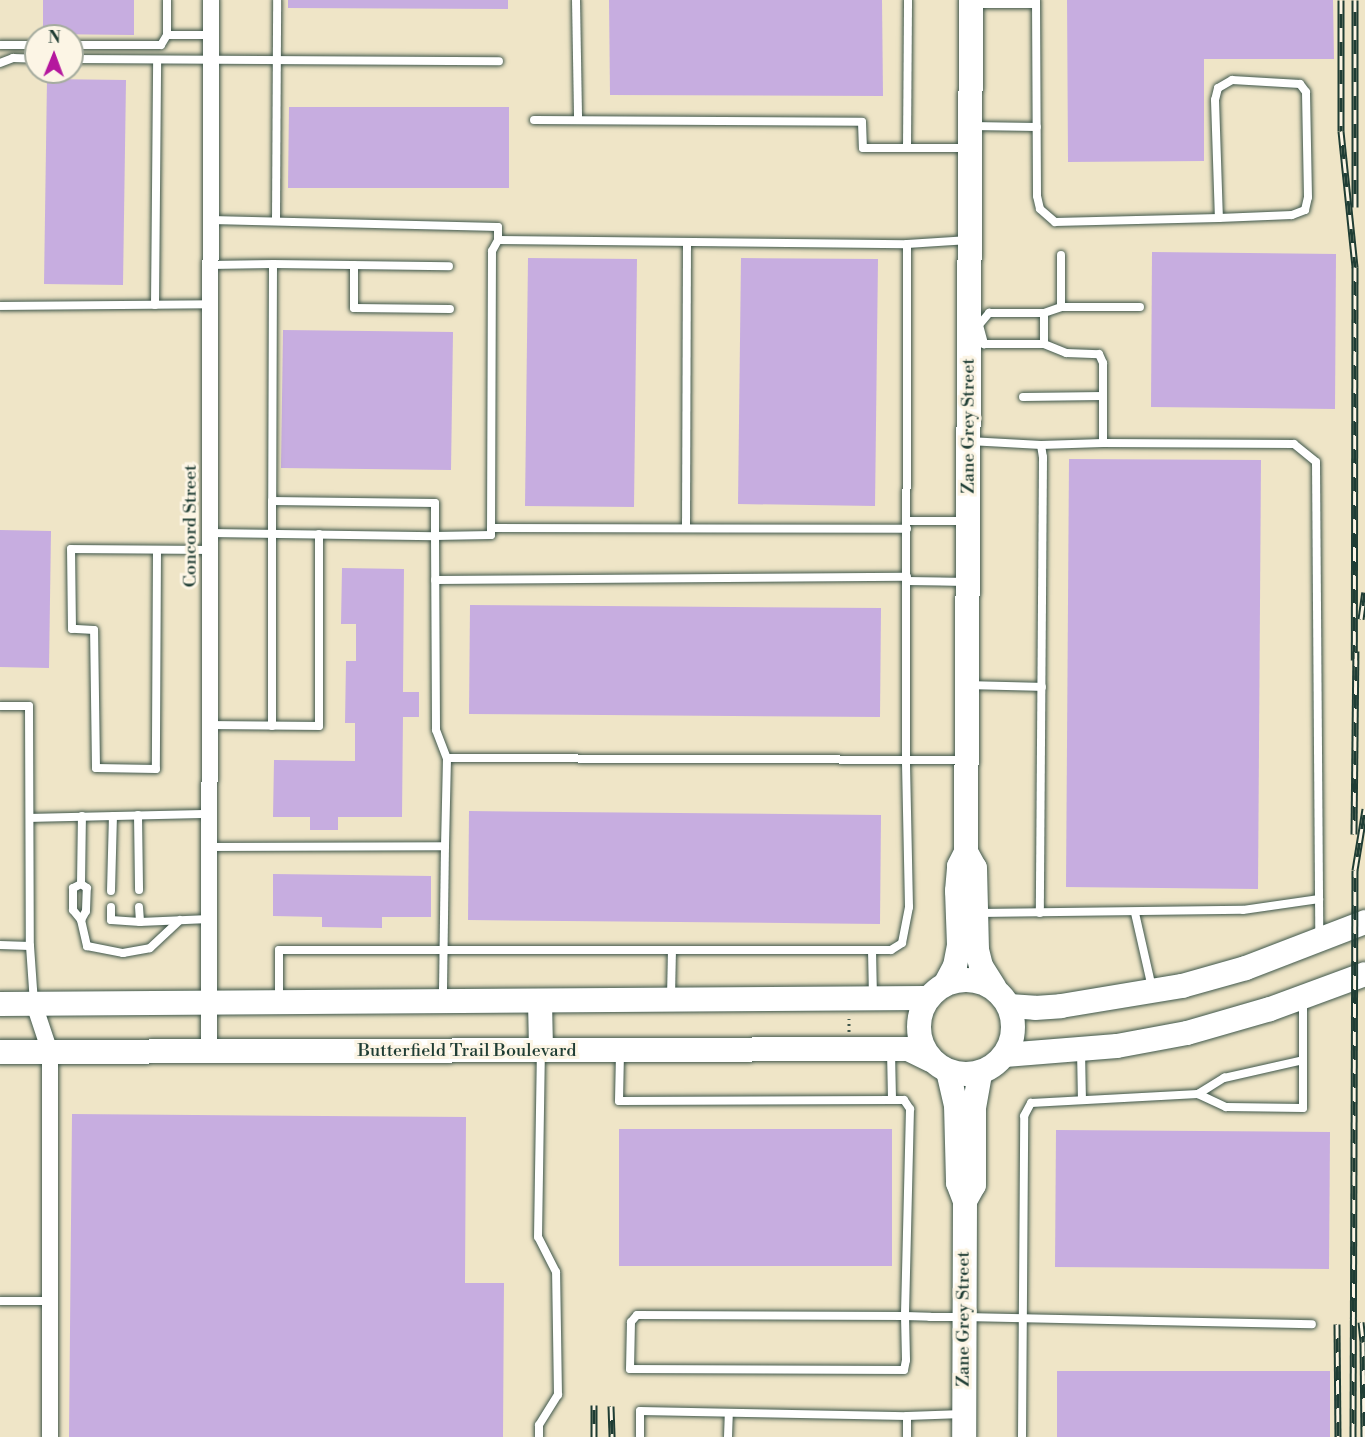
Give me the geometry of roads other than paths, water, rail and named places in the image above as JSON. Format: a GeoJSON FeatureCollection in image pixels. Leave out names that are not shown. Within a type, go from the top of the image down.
{"type":"FeatureCollection","features":[{"type":"Feature","properties":{"kind":"street","name":"Concord Street"},"geometry":{"type":"LineString","coordinates":[[209,1053],[211,0]]}},
{"type":"Feature","properties":{"kind":"street","name":"Zane Grey Street"},"geometry":{"type":"LineString","coordinates":[[946,983],[955,966],[959,945],[959,866],[966,852],[968,441],[974,325],[969,240],[971,2]]}},
{"type":"Feature","properties":{"kind":"street","name":"Zane Grey Street"},"geometry":{"type":"LineString","coordinates":[[966,852],[975,868],[976,945],[981,966],[993,987]]}},
{"type":"Feature","properties":{"kind":"street"},"geometry":{"type":"LineString","coordinates":[[1009,1006],[1035,1008],[1061,1006],[1182,986],[1246,968],[1365,922]]}},
{"type":"Feature","properties":{"kind":"street"},"geometry":{"type":"LineString","coordinates":[[1005,1055],[1081,1049],[1186,1033],[1270,1009],[1365,974]]}},
{"type":"Feature","properties":{"kind":"street"},"geometry":{"type":"LineString","coordinates":[[970,979],[993,987],[1009,1006],[1014,1031],[1005,1055],[994,1066],[980,1073],[964,1075],[940,1066],[920,1041],[918,1019],[926,998],[946,983],[970,979]]}},
{"type":"Feature","properties":{"kind":"street"},"geometry":{"type":"LineString","coordinates":[[0,1004],[926,998]]}},
{"type":"Feature","properties":{"kind":"street"},"geometry":{"type":"LineString","coordinates":[[540,1002],[541,1050]]}},
{"type":"Feature","properties":{"kind":"street"},"geometry":{"type":"LineString","coordinates":[[34,1004],[50,1052],[50,1437]]}},
{"type":"Feature","properties":{"kind":"street","name":"Butterfield Trail Boulevard"},"geometry":{"type":"LineString","coordinates":[[0,1052],[908,1049],[940,1066]]}},
{"type":"Feature","properties":{"kind":"street","name":"Zane Grey Street"},"geometry":{"type":"LineString","coordinates":[[940,1066],[956,1105],[958,1183],[965,1201],[964,1426]]}},
{"type":"Feature","properties":{"kind":"street","name":"Zane Grey Street"},"geometry":{"type":"LineString","coordinates":[[965,1201],[974,1185],[974,1108],[980,1073]]}},
{"type":"Feature","properties":{"kind":"lane"},"geometry":{"type":"LineString","coordinates":[[84,45],[161,45],[166,35],[167,0]]}},
{"type":"Feature","properties":{"kind":"lane"},"geometry":{"type":"LineString","coordinates":[[276,221],[277,0]]}},
{"type":"Feature","properties":{"kind":"lane"},"geometry":{"type":"LineString","coordinates":[[576,0],[578,120]]}},
{"type":"Feature","properties":{"kind":"lane"},"geometry":{"type":"LineString","coordinates":[[907,148],[908,0]]}},
{"type":"Feature","properties":{"kind":"lane"},"geometry":{"type":"LineString","coordinates":[[971,2],[1036,2],[1037,196],[1040,210],[1054,222],[1219,218],[1292,215],[1305,210],[1308,197],[1306,92],[1300,84],[1232,80],[1218,88],[1215,100],[1219,218]]}},
{"type":"Feature","properties":{"kind":"lane"},"geometry":{"type":"LineString","coordinates":[[166,35],[211,35]]}},
{"type":"Feature","properties":{"kind":"lane"},"geometry":{"type":"LineString","coordinates":[[0,45],[24,45]]}},
{"type":"Feature","properties":{"kind":"lane"},"geometry":{"type":"LineString","coordinates":[[0,63],[12,58],[24,58]]}},
{"type":"Feature","properties":{"kind":"lane"},"geometry":{"type":"LineString","coordinates":[[84,59],[500,61]]}},
{"type":"Feature","properties":{"kind":"lane"},"geometry":{"type":"LineString","coordinates":[[155,305],[157,60]]}},
{"type":"Feature","properties":{"kind":"lane"},"geometry":{"type":"LineString","coordinates":[[534,120],[862,122],[863,148],[907,148],[1037,127]]}},
{"type":"Feature","properties":{"kind":"lane"},"geometry":{"type":"LineString","coordinates":[[157,550],[156,769],[96,768],[94,630],[72,630],[71,549],[157,550],[272,534],[491,535],[492,251],[498,240],[498,227],[211,219]]}},
{"type":"Feature","properties":{"kind":"lane"},"geometry":{"type":"LineString","coordinates":[[498,240],[907,244],[969,240]]}},
{"type":"Feature","properties":{"kind":"lane"},"geometry":{"type":"LineString","coordinates":[[686,528],[687,242]]}},
{"type":"Feature","properties":{"kind":"lane"},"geometry":{"type":"LineString","coordinates":[[279,1001],[279,950],[891,950],[902,943],[909,907],[906,760],[907,244]]}},
{"type":"Feature","properties":{"kind":"lane"},"geometry":{"type":"LineString","coordinates":[[1061,255],[1061,307]]}},
{"type":"Feature","properties":{"kind":"lane"},"geometry":{"type":"LineString","coordinates":[[272,726],[273,264]]}},
{"type":"Feature","properties":{"kind":"lane"},"geometry":{"type":"LineString","coordinates":[[210,265],[450,266]]}},
{"type":"Feature","properties":{"kind":"lane"},"geometry":{"type":"LineString","coordinates":[[354,265],[354,308],[450,309]]}},
{"type":"Feature","properties":{"kind":"lane"},"geometry":{"type":"LineString","coordinates":[[0,306],[210,304]]}},
{"type":"Feature","properties":{"kind":"lane"},"geometry":{"type":"LineString","coordinates":[[1103,443],[1103,363],[1099,354],[1066,353],[1044,344],[984,344],[974,325],[989,313],[1044,313],[1061,307],[1140,307]]}},
{"type":"Feature","properties":{"kind":"lane"},"geometry":{"type":"LineString","coordinates":[[1044,313],[1044,344]]}},
{"type":"Feature","properties":{"kind":"lane"},"geometry":{"type":"LineString","coordinates":[[1023,397],[1103,396]]}},
{"type":"Feature","properties":{"kind":"lane"},"geometry":{"type":"LineString","coordinates":[[968,441],[1041,445],[1294,444],[1316,462],[1319,939]]}},
{"type":"Feature","properties":{"kind":"lane"},"geometry":{"type":"LineString","coordinates":[[1040,913],[1041,445]]}},
{"type":"Feature","properties":{"kind":"lane"},"geometry":{"type":"LineString","coordinates":[[272,501],[435,503],[436,730],[447,758],[443,1001]]}},
{"type":"Feature","properties":{"kind":"lane"},"geometry":{"type":"LineString","coordinates":[[491,528],[907,525],[968,521]]}},
{"type":"Feature","properties":{"kind":"lane"},"geometry":{"type":"LineString","coordinates":[[210,725],[320,726],[318,534]]}},
{"type":"Feature","properties":{"kind":"lane"},"geometry":{"type":"LineString","coordinates":[[435,580],[968,582]]}},
{"type":"Feature","properties":{"kind":"lane"},"geometry":{"type":"LineString","coordinates":[[967,685],[1042,687]]}},
{"type":"Feature","properties":{"kind":"lane"},"geometry":{"type":"LineString","coordinates":[[0,706],[29,706],[30,946],[34,1004]]}},
{"type":"Feature","properties":{"kind":"lane"},"geometry":{"type":"LineString","coordinates":[[447,758],[967,760]]}},
{"type":"Feature","properties":{"kind":"lane"},"geometry":{"type":"LineString","coordinates":[[31,818],[210,814]]}},
{"type":"Feature","properties":{"kind":"lane"},"geometry":{"type":"LineString","coordinates":[[138,815],[139,890]]}},
{"type":"Feature","properties":{"kind":"lane"},"geometry":{"type":"LineString","coordinates":[[81,884],[82,816]]}},
{"type":"Feature","properties":{"kind":"lane"},"geometry":{"type":"LineString","coordinates":[[111,891],[113,816]]}},
{"type":"Feature","properties":{"kind":"lane"},"geometry":{"type":"LineString","coordinates":[[209,847],[445,846]]}},
{"type":"Feature","properties":{"kind":"lane"},"geometry":{"type":"LineString","coordinates":[[81,884],[74,888],[73,910],[81,920],[87,946],[123,953],[150,948],[180,920]]}},
{"type":"Feature","properties":{"kind":"lane"},"geometry":{"type":"LineString","coordinates":[[81,884],[87,888],[86,911],[81,920]]}},
{"type":"Feature","properties":{"kind":"lane"},"geometry":{"type":"LineString","coordinates":[[976,914],[1243,910],[1318,899]]}},
{"type":"Feature","properties":{"kind":"lane"},"geometry":{"type":"LineString","coordinates":[[111,907],[111,920],[140,922],[209,919]]}},
{"type":"Feature","properties":{"kind":"lane"},"geometry":{"type":"LineString","coordinates":[[139,907],[140,922]]}},
{"type":"Feature","properties":{"kind":"lane"},"geometry":{"type":"LineString","coordinates":[[1135,913],[1152,990]]}},
{"type":"Feature","properties":{"kind":"lane"},"geometry":{"type":"LineString","coordinates":[[0,945],[30,946]]}},
{"type":"Feature","properties":{"kind":"lane"},"geometry":{"type":"LineString","coordinates":[[671,1001],[672,950]]}},
{"type":"Feature","properties":{"kind":"lane"},"geometry":{"type":"LineString","coordinates":[[872,950],[873,999]]}},
{"type":"Feature","properties":{"kind":"lane"},"geometry":{"type":"LineString","coordinates":[[1022,1437],[1024,1116],[1031,1103],[1198,1094],[1226,1107],[1302,1108],[1303,996]]}},
{"type":"Feature","properties":{"kind":"lane"},"geometry":{"type":"LineString","coordinates":[[620,1049],[619,1101],[904,1100],[910,1109],[906,1316],[906,1360],[904,1370],[630,1369],[631,1322],[637,1315],[906,1316],[1312,1324]]}},
{"type":"Feature","properties":{"kind":"lane"},"geometry":{"type":"LineString","coordinates":[[891,1049],[892,1100]]}},
{"type":"Feature","properties":{"kind":"lane"},"geometry":{"type":"LineString","coordinates":[[1081,1049],[1082,1100]]}},
{"type":"Feature","properties":{"kind":"lane"},"geometry":{"type":"LineString","coordinates":[[539,1437],[539,1425],[558,1395],[556,1272],[538,1237],[541,1050]]}},
{"type":"Feature","properties":{"kind":"lane"},"geometry":{"type":"LineString","coordinates":[[1198,1094],[1224,1078],[1303,1060]]}},
{"type":"Feature","properties":{"kind":"lane"},"geometry":{"type":"LineString","coordinates":[[0,1301],[50,1301]]}},
{"type":"Feature","properties":{"kind":"lane"},"geometry":{"type":"LineString","coordinates":[[640,1437],[640,1411],[907,1416],[964,1426]]}},
{"type":"Feature","properties":{"kind":"lane"},"geometry":{"type":"LineString","coordinates":[[728,1437],[729,1413]]}},
{"type":"Feature","properties":{"kind":"lane"},"geometry":{"type":"LineString","coordinates":[[907,1416],[907,1437]]}},
{"type":"Feature","properties":{"kind":"railway"},"geometry":{"type":"LineString","coordinates":[[1341,0],[1341,131],[1355,267],[1354,660]]}},
{"type":"Feature","properties":{"kind":"railway"},"geometry":{"type":"LineString","coordinates":[[1355,0],[1355,207]]}},
{"type":"Feature","properties":{"kind":"railway"},"geometry":{"type":"LineString","coordinates":[[1361,619],[1365,592]]}},
{"type":"Feature","properties":{"kind":"railway"},"geometry":{"type":"LineString","coordinates":[[1354,834],[1356,651]]}},
{"type":"Feature","properties":{"kind":"railway"},"geometry":{"type":"LineString","coordinates":[[1353,1437],[1355,870],[1365,809]]}},
{"type":"Feature","properties":{"kind":"railway"},"geometry":{"type":"LineString","coordinates":[[1361,1322],[1364,1437]]}},
{"type":"Feature","properties":{"kind":"railway"},"geometry":{"type":"LineString","coordinates":[[1337,1324],[1338,1437]]}},
{"type":"Feature","properties":{"kind":"railway"},"geometry":{"type":"LineString","coordinates":[[594,1405],[594,1437]]}},
{"type":"Feature","properties":{"kind":"railway"},"geometry":{"type":"LineString","coordinates":[[611,1406],[612,1437]]}}]}
